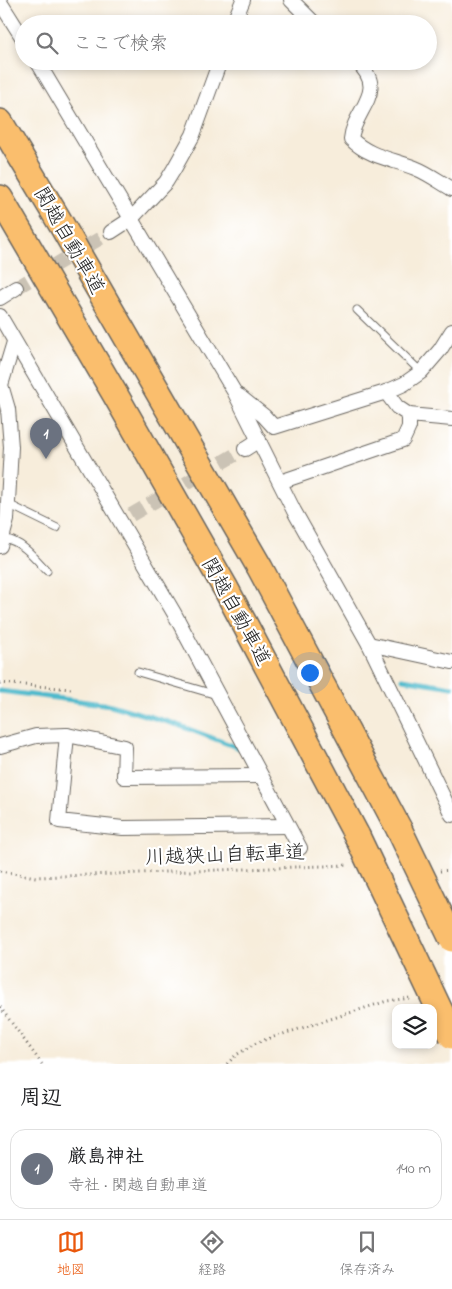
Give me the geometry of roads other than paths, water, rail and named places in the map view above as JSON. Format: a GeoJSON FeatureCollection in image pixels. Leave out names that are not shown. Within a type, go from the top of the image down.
{"type":"FeatureCollection","features":[{"type":"Feature","properties":{"kind":"highway","name":"関越自動車道"},"geometry":{"type":"LineString","coordinates":[[0,122],[76,249],[260,568],[399,829],[452,939]]}},
{"type":"Feature","properties":{"kind":"highway","name":"関越自動車道"},"geometry":{"type":"LineString","coordinates":[[0,198],[226,589],[357,836],[452,1036]]}},
{"type":"Feature","properties":{"kind":"street"},"geometry":{"type":"LineString","coordinates":[[237,15],[243,0]]}},
{"type":"Feature","properties":{"kind":"street"},"geometry":{"type":"LineString","coordinates":[[291,0],[306,15]]}},
{"type":"Feature","properties":{"kind":"street"},"geometry":{"type":"LineString","coordinates":[[0,2],[15,26]]}},
{"type":"Feature","properties":{"kind":"street"},"geometry":{"type":"LineString","coordinates":[[42,70],[234,393],[294,511],[369,644],[452,816]]}},
{"type":"Feature","properties":{"kind":"street"},"geometry":{"type":"LineString","coordinates":[[111,232],[132,219],[166,182],[183,154],[196,127],[217,70]]}},
{"type":"Feature","properties":{"kind":"street"},"geometry":{"type":"LineString","coordinates":[[364,70],[368,74],[370,95],[352,131],[351,139],[358,146],[377,156],[414,168],[432,176],[452,189]]}},
{"type":"Feature","properties":{"kind":"street"},"geometry":{"type":"LineString","coordinates":[[0,298],[16,288]]}},
{"type":"Feature","properties":{"kind":"street"},"geometry":{"type":"LineString","coordinates":[[0,316],[14,342],[125,518],[217,695],[300,848]]}},
{"type":"Feature","properties":{"kind":"street"},"geometry":{"type":"LineString","coordinates":[[234,393],[264,416],[274,427],[386,392],[404,384],[421,372],[440,350],[452,331]]}},
{"type":"Feature","properties":{"kind":"street"},"geometry":{"type":"LineString","coordinates":[[1,542],[8,504],[11,447],[8,409],[1,385],[14,342]]}},
{"type":"Feature","properties":{"kind":"street"},"geometry":{"type":"LineString","coordinates":[[386,392],[398,407],[409,414],[452,419]]}},
{"type":"Feature","properties":{"kind":"street"},"geometry":{"type":"LineString","coordinates":[[280,482],[403,440],[409,427],[409,414]]}},
{"type":"Feature","properties":{"kind":"street"},"geometry":{"type":"LineString","coordinates":[[246,449],[258,440]]}},
{"type":"Feature","properties":{"kind":"street"},"geometry":{"type":"LineString","coordinates":[[369,644],[452,662]]}},
{"type":"Feature","properties":{"kind":"street"},"geometry":{"type":"LineString","coordinates":[[0,746],[36,736],[67,735],[125,747],[124,777],[261,776]]}},
{"type":"Feature","properties":{"kind":"street"},"geometry":{"type":"LineString","coordinates":[[67,735],[59,821],[123,828],[287,826]]}},
{"type":"Feature","properties":{"kind":"lane"},"geometry":{"type":"LineString","coordinates":[[357,310],[421,372]]}},
{"type":"Feature","properties":{"kind":"lane"},"geometry":{"type":"LineString","coordinates":[[8,504],[57,528]]}},
{"type":"Feature","properties":{"kind":"lane"},"geometry":{"type":"LineString","coordinates":[[1,542],[11,540],[27,550],[47,571]]}},
{"type":"Feature","properties":{"kind":"lane"},"geometry":{"type":"LineString","coordinates":[[138,672],[217,695]]}},
{"type":"Feature","properties":{"kind":"waterway"},"geometry":{"type":"LineString","coordinates":[[403,679],[452,687]]}},
{"type":"Feature","properties":{"kind":"waterway"},"geometry":{"type":"LineString","coordinates":[[0,691],[111,705],[175,724],[239,748]]}},
{"type":"Feature","properties":{"kind":"tunnel"},"geometry":{"type":"LineString","coordinates":[[16,288],[111,232]]}},
{"type":"Feature","properties":{"kind":"tunnel"},"geometry":{"type":"LineString","coordinates":[[131,515],[245,449]]}},
{"type":"Feature","properties":{"kind":"place","name":"厳島神社"},"geometry":{"type":"Point","coordinates":[46,459]}}]}
